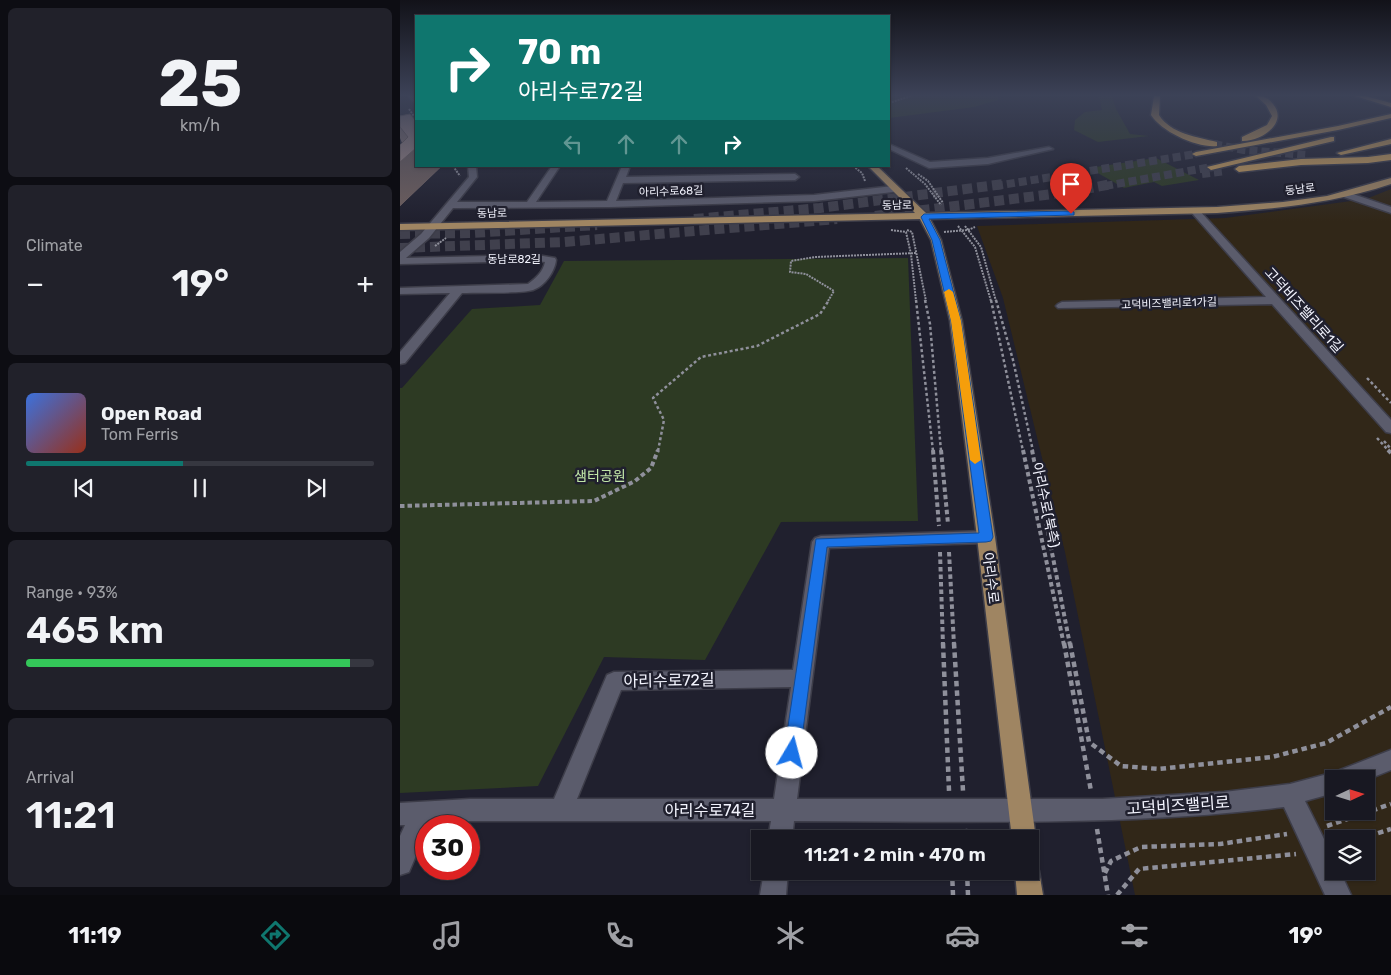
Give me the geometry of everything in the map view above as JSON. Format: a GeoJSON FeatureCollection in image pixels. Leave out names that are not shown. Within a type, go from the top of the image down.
{"type":"FeatureCollection","features":[{"type":"Feature","properties":{"kind":"highway"},"geometry":{"type":"LineString","coordinates":[[1192,138],[1214,144]]}},
{"type":"Feature","properties":{"kind":"highway"},"geometry":{"type":"LineString","coordinates":[[1250,138],[1196,154],[1286,138]]}},
{"type":"Feature","properties":{"kind":"highway"},"geometry":{"type":"LineString","coordinates":[[1211,167],[1336,138]]}},
{"type":"Feature","properties":{"kind":"highway"},"geometry":{"type":"LineString","coordinates":[[1307,155],[1350,152],[1391,141]]}},
{"type":"Feature","properties":{"kind":"highway"},"geometry":{"type":"LineString","coordinates":[[1225,171],[1301,162],[1368,160],[1391,156]]}},
{"type":"Feature","properties":{"kind":"main road","name":"아리수로"},"geometry":{"type":"LineString","coordinates":[[873,167],[924,217],[936,240],[956,321],[986,537],[1023,830]]}},
{"type":"Feature","properties":{"kind":"main road","name":"동남로"},"geometry":{"type":"LineString","coordinates":[[400,227],[1195,211],[1298,202],[1348,195],[1391,181]]}},
{"type":"Feature","properties":{"kind":"main road"},"geometry":{"type":"LineString","coordinates":[[1028,880],[1030,895]]}},
{"type":"Feature","properties":{"kind":"street"},"geometry":{"type":"LineString","coordinates":[[890,146],[928,165],[988,161],[1049,149]]}},
{"type":"Feature","properties":{"kind":"street","name":"동남로82길"},"geometry":{"type":"LineString","coordinates":[[400,259],[433,227],[449,205],[473,178],[472,167]]}},
{"type":"Feature","properties":{"kind":"street"},"geometry":{"type":"LineString","coordinates":[[528,205],[555,167]]}},
{"type":"Feature","properties":{"kind":"street"},"geometry":{"type":"LineString","coordinates":[[610,204],[626,167]]}},
{"type":"Feature","properties":{"kind":"street"},"geometry":{"type":"LineString","coordinates":[[785,167],[805,187]]}},
{"type":"Feature","properties":{"kind":"street"},"geometry":{"type":"LineString","coordinates":[[621,180],[805,187]]}},
{"type":"Feature","properties":{"kind":"street","name":"아리수로68길"},"geometry":{"type":"LineString","coordinates":[[449,205],[610,204],[805,187],[894,188]]}},
{"type":"Feature","properties":{"kind":"street"},"geometry":{"type":"LineString","coordinates":[[1348,195],[1391,210]]}},
{"type":"Feature","properties":{"kind":"street","name":"고덕비즈밸리로1길"},"geometry":{"type":"LineString","coordinates":[[1195,211],[1391,429]]}},
{"type":"Feature","properties":{"kind":"street","name":"동남로82길"},"geometry":{"type":"LineString","coordinates":[[400,259],[537,258],[551,260],[551,266],[539,282],[531,287],[400,291]]}},
{"type":"Feature","properties":{"kind":"street"},"geometry":{"type":"LineString","coordinates":[[400,360],[459,289]]}},
{"type":"Feature","properties":{"kind":"street","name":"고덕비즈밸리로1가길"},"geometry":{"type":"LineString","coordinates":[[1062,306],[1276,300]]}},
{"type":"Feature","properties":{"kind":"street"},"geometry":{"type":"LineString","coordinates":[[781,830],[821,542],[986,537]]}},
{"type":"Feature","properties":{"kind":"street","name":"아리수로72길"},"geometry":{"type":"LineString","coordinates":[[561,810],[614,681],[802,678]]}},
{"type":"Feature","properties":{"kind":"street"},"geometry":{"type":"LineString","coordinates":[[1366,770],[1391,760]]}},
{"type":"Feature","properties":{"kind":"street","name":"고덕비즈밸리로"},"geometry":{"type":"LineString","coordinates":[[1020,811],[1094,810],[1224,803],[1290,795],[1325,785]]}},
{"type":"Feature","properties":{"kind":"street"},"geometry":{"type":"LineString","coordinates":[[1290,795],[1338,895]]}},
{"type":"Feature","properties":{"kind":"street","name":"아리수로74길"},"geometry":{"type":"LineString","coordinates":[[411,814],[470,810],[1020,811]]}},
{"type":"Feature","properties":{"kind":"street"},"geometry":{"type":"LineString","coordinates":[[400,863],[411,814]]}},
{"type":"Feature","properties":{"kind":"street"},"geometry":{"type":"LineString","coordinates":[[773,895],[775,880]]}},
{"type":"Feature","properties":{"kind":"path","name":"아리수로(북측)"},"geometry":{"type":"LineString","coordinates":[[954,216],[925,184],[904,165],[928,181],[954,216],[960,229],[975,247],[993,307],[1072,682],[1108,895]]}},
{"type":"Feature","properties":{"kind":"path"},"geometry":{"type":"LineString","coordinates":[[954,216],[966,227],[981,247],[1013,360],[1039,481],[1089,742],[1121,766],[1159,769],[1272,757],[1326,743],[1391,707]]}},
{"type":"Feature","properties":{"kind":"path"},"geometry":{"type":"LineString","coordinates":[[960,229],[979,225],[968,230]]}},
{"type":"Feature","properties":{"kind":"path"},"geometry":{"type":"LineString","coordinates":[[400,506],[594,501],[635,481],[651,468],[656,458],[664,420],[653,398],[701,357],[757,346],[820,314],[834,291],[806,274],[790,272],[790,261],[815,257],[917,253],[912,230]]}},
{"type":"Feature","properties":{"kind":"path"},"geometry":{"type":"LineString","coordinates":[[1365,376],[1391,403]]}},
{"type":"Feature","properties":{"kind":"path"},"geometry":{"type":"LineString","coordinates":[[1117,895],[1139,869],[1313,842],[1391,804]]}},
{"type":"Feature","properties":{"kind":"path"},"geometry":{"type":"LineString","coordinates":[[1375,834],[1391,829]]}},
{"type":"Feature","properties":{"kind":"path"},"geometry":{"type":"LineString","coordinates":[[1104,874],[1111,861],[1141,847],[1220,844],[1282,834],[1313,842]]}},
{"type":"Feature","properties":{"kind":"path"},"geometry":{"type":"LineString","coordinates":[[952,880],[953,895]]}},
{"type":"Feature","properties":{"kind":"path"},"geometry":{"type":"LineString","coordinates":[[967,880],[968,895]]}},
{"type":"Feature","properties":{"kind":"shaded area"},"geometry":{"type":"Polygon","coordinates":[[[1391,189],[1391,895],[1135,895],[1065,552],[1003,298],[977,226],[1225,218],[1366,199],[1391,189]]]}},
{"type":"Feature","properties":{"kind":"green space"},"geometry":{"type":"Polygon","coordinates":[[[1090,138],[1134,138],[1098,142],[1090,138]]]}},
{"type":"Feature","properties":{"kind":"green space"},"geometry":{"type":"Polygon","coordinates":[[[1156,158],[1199,180],[1162,186],[1154,182],[1124,188],[1089,168],[1156,158]]]}},
{"type":"Feature","properties":{"kind":"green space","name":"샘터공원"},"geometry":{"type":"Polygon","coordinates":[[[908,258],[918,521],[781,522],[705,660],[604,657],[538,786],[400,793],[400,388],[472,309],[540,305],[564,261],[908,258]]]}},
{"type":"Feature","properties":{"kind":"building"},"geometry":{"type":"Polygon","coordinates":[[[407,138],[415,138],[415,149],[400,162],[400,145],[407,138]]]}},
{"type":"Feature","properties":{"kind":"tunnel"},"geometry":{"type":"LineString","coordinates":[[1214,144],[1244,150],[1307,155]]}},
{"type":"Feature","properties":{"kind":"tunnel"},"geometry":{"type":"LineString","coordinates":[[995,186],[1196,154]]}},
{"type":"Feature","properties":{"kind":"tunnel"},"geometry":{"type":"LineString","coordinates":[[1105,186],[1211,167]]}},
{"type":"Feature","properties":{"kind":"tunnel"},"geometry":{"type":"LineString","coordinates":[[1202,174],[1225,171]]}},
{"type":"Feature","properties":{"kind":"tunnel"},"geometry":{"type":"LineString","coordinates":[[694,219],[820,208],[1004,184]]}},
{"type":"Feature","properties":{"kind":"tunnel"},"geometry":{"type":"LineString","coordinates":[[875,216],[1069,192],[1112,184]]}},
{"type":"Feature","properties":{"kind":"tunnel"},"geometry":{"type":"LineString","coordinates":[[400,248],[564,242],[837,219]]}},
{"type":"Feature","properties":{"kind":"tunnel"},"geometry":{"type":"LineString","coordinates":[[400,234],[472,233],[597,225]]}},
{"type":"Feature","properties":{"kind":"slow traffic"},"geometry":{"type":"LineString","coordinates":[[949,292],[956,321],[975,460]]}},
{"type":"Feature","properties":{"kind":"route"},"geometry":{"type":"LineString","coordinates":[[792,753],[821,542],[986,537],[956,321],[936,240],[924,217],[1071,214]]}}]}
